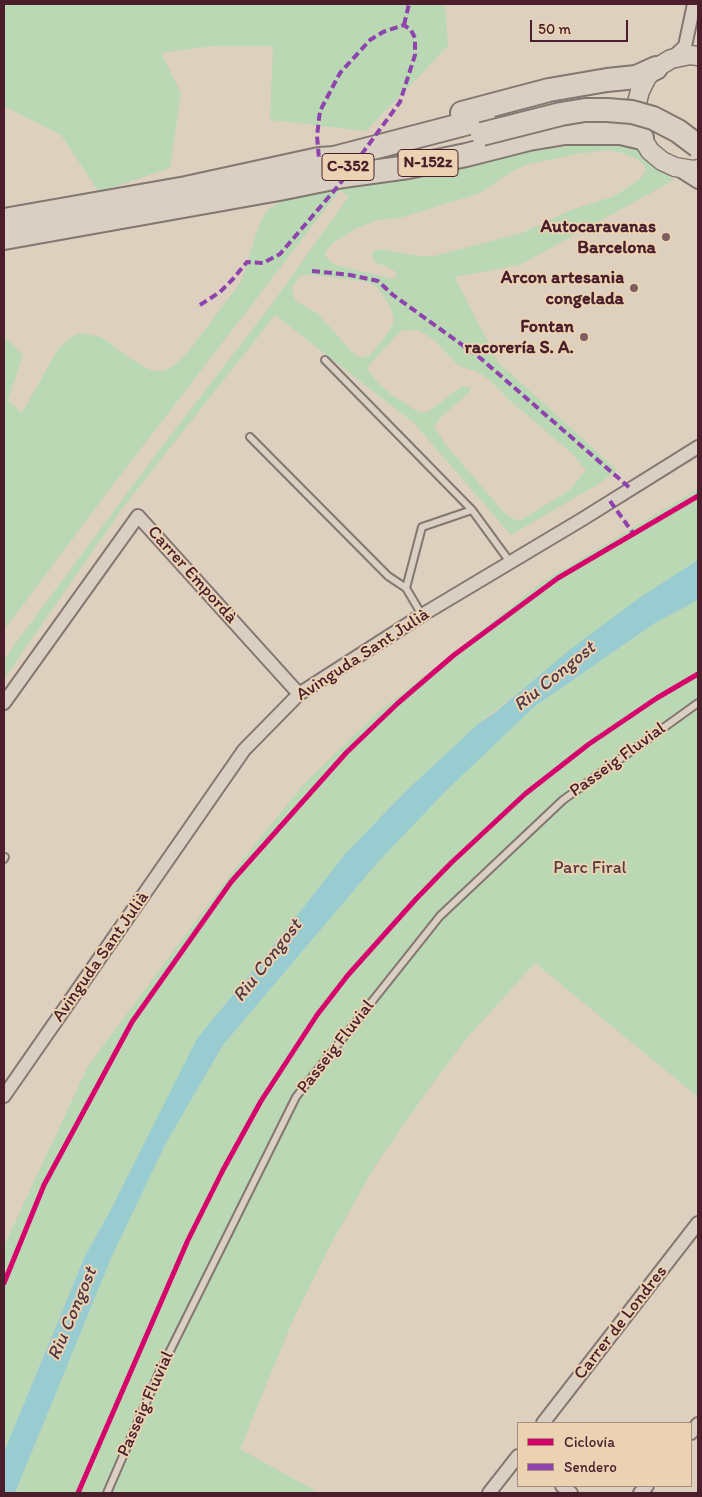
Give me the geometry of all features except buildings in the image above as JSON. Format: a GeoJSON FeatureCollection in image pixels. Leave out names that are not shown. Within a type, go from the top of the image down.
{"type":"FeatureCollection","features":[{"type":"Feature","properties":{"kind":"highway","name":"N-152z"},"geometry":{"type":"LineString","coordinates":[[4,220],[177,190],[318,159],[332,150],[399,129],[549,90],[636,77],[664,64]]}},
{"type":"Feature","properties":{"kind":"highway","name":"C-352"},"geometry":{"type":"LineString","coordinates":[[214,200],[274,183],[336,170],[483,126],[563,99],[596,96],[624,98],[654,105],[683,118],[698,128]]}},
{"type":"Feature","properties":{"kind":"highway","name":"C-352"},"geometry":{"type":"LineString","coordinates":[[318,159],[334,158],[483,126],[585,110],[632,112],[653,118],[678,131],[698,146]]}},
{"type":"Feature","properties":{"kind":"highway","name":"N-152z"},"geometry":{"type":"LineString","coordinates":[[4,238],[343,176],[408,167],[529,139],[565,133],[621,133],[642,138]]}},
{"type":"Feature","properties":{"kind":"street"},"geometry":{"type":"LineString","coordinates":[[694,4],[685,46],[648,77],[640,91],[636,106],[637,127],[650,151],[662,161],[698,182]]}},
{"type":"Feature","properties":{"kind":"street","name":"N-152z"},"geometry":{"type":"LineString","coordinates":[[664,64],[690,55],[698,56]]}},
{"type":"Feature","properties":{"kind":"street"},"geometry":{"type":"LineString","coordinates":[[674,167],[698,169]]}},
{"type":"Feature","properties":{"kind":"street","name":"Avinguda Sant Julià"},"geometry":{"type":"LineString","coordinates":[[4,1096],[244,750],[299,694],[422,615],[698,447]]}},
{"type":"Feature","properties":{"kind":"street","name":"Carrer Empordà"},"geometry":{"type":"LineString","coordinates":[[4,704],[138,516],[299,694]]}},
{"type":"Feature","properties":{"kind":"street","name":"Carrer de Londres"},"geometry":{"type":"LineString","coordinates":[[544,1422],[698,1223]]}},
{"type":"Feature","properties":{"kind":"street"},"geometry":{"type":"LineString","coordinates":[[489,1493],[517,1457]]}},
{"type":"Feature","properties":{"kind":"lane"},"geometry":{"type":"LineString","coordinates":[[325,360],[472,510],[510,562]]}},
{"type":"Feature","properties":{"kind":"lane"},"geometry":{"type":"LineString","coordinates":[[250,437],[388,576],[406,588],[422,615]]}},
{"type":"Feature","properties":{"kind":"lane"},"geometry":{"type":"LineString","coordinates":[[406,588],[422,528],[472,510]]}},
{"type":"Feature","properties":{"kind":"lane","name":"Passeig Fluvial"},"geometry":{"type":"LineString","coordinates":[[107,1493],[159,1373],[296,1097],[440,916],[563,800],[698,703]]}},
{"type":"Feature","properties":{"kind":"green space"},"geometry":{"type":"Polygon","coordinates":[[[4,4],[445,4],[448,46],[366,131],[270,120],[273,46],[212,46],[161,53],[181,93],[170,168],[99,192],[61,135],[4,106],[4,4]]]}},
{"type":"Feature","properties":{"kind":"green space"},"geometry":{"type":"Polygon","coordinates":[[[620,140],[646,156],[674,180],[520,265],[455,277],[498,362],[617,470],[600,483],[511,535],[414,423],[275,315],[124,506],[4,679],[4,659],[160,449],[269,308],[349,196],[340,190],[4,630],[4,336],[23,355],[8,401],[22,413],[58,349],[73,336],[82,333],[101,337],[148,369],[166,370],[176,364],[189,351],[242,280],[259,225],[266,212],[278,202],[293,195],[395,179],[516,154],[620,140]],[[607,150],[525,165],[480,193],[403,217],[375,221],[357,228],[333,243],[324,254],[338,266],[393,279],[396,277],[396,272],[376,263],[373,259],[372,254],[375,250],[419,256],[434,256],[522,233],[571,210],[615,196],[640,179],[646,170],[645,166],[638,159],[623,153],[607,150]],[[315,275],[299,277],[292,287],[296,301],[317,313],[355,355],[361,358],[369,356],[383,340],[394,320],[391,308],[379,289],[369,282],[315,275]],[[401,331],[367,369],[377,382],[392,395],[420,413],[429,411],[461,387],[470,388],[470,392],[442,416],[434,427],[446,445],[501,509],[511,518],[519,521],[569,491],[586,470],[572,453],[508,399],[487,378],[478,372],[459,366],[433,339],[420,331],[401,331]]]}},
{"type":"Feature","properties":{"kind":"green space"},"geometry":{"type":"Polygon","coordinates":[[[698,489],[698,560],[642,596],[479,723],[405,792],[346,853],[202,1032],[85,1256],[4,1452],[4,1246],[88,1066],[228,878],[303,785],[375,715],[542,582],[698,489]]]}},
{"type":"Feature","properties":{"kind":"green space","name":"Parc Firal"},"geometry":{"type":"Polygon","coordinates":[[[698,600],[698,1097],[535,963],[466,1039],[375,1166],[331,1244],[293,1320],[240,1449],[319,1493],[15,1493],[112,1256],[166,1143],[223,1045],[378,862],[445,792],[534,707],[655,623],[698,600]]]}},
{"type":"Feature","properties":{"kind":"water","name":"Riu Congost"},"geometry":{"type":"Polygon","coordinates":[[[698,560],[698,600],[655,623],[534,707],[445,792],[378,862],[223,1045],[166,1143],[112,1256],[15,1493],[4,1493],[4,1452],[85,1256],[109,1213],[198,1037],[346,853],[405,792],[479,723],[493,714],[572,648],[642,596],[698,560]]]}},
{"type":"Feature","properties":{"kind":"marked path"},"geometry":{"type":"LineString","coordinates":[[404,25],[409,4]]}},
{"type":"Feature","properties":{"kind":"marked path"},"geometry":{"type":"LineString","coordinates":[[200,305],[220,292],[247,262],[263,263],[280,254],[339,185],[400,102],[415,55],[415,38],[411,30],[404,25],[383,32],[370,40],[340,73],[320,111],[317,136],[319,159]]}},
{"type":"Feature","properties":{"kind":"marked path"},"geometry":{"type":"LineString","coordinates":[[312,271],[350,275],[378,281],[393,295],[479,357],[631,489]]}},
{"type":"Feature","properties":{"kind":"marked path"},"geometry":{"type":"LineString","coordinates":[[610,501],[633,533]]}},
{"type":"Feature","properties":{"kind":"cycle path"},"geometry":{"type":"LineString","coordinates":[[4,1283],[44,1185],[132,1022],[231,882],[346,753],[398,703],[454,655],[558,578],[698,496]]}},
{"type":"Feature","properties":{"kind":"cycle path"},"geometry":{"type":"LineString","coordinates":[[78,1493],[188,1240],[223,1170],[261,1101],[317,1015],[348,975],[416,899],[451,863],[525,794],[589,744],[657,698],[698,674]]}},
{"type":"Feature","properties":{"kind":"place","name":"Autocaravanas Barcelona"},"geometry":{"type":"Point","coordinates":[666,237]}},
{"type":"Feature","properties":{"kind":"place","name":"Arcon artesania congelada"},"geometry":{"type":"Point","coordinates":[634,288]}},
{"type":"Feature","properties":{"kind":"place","name":"Fontan racorería S. A."},"geometry":{"type":"Point","coordinates":[584,337]}}]}
